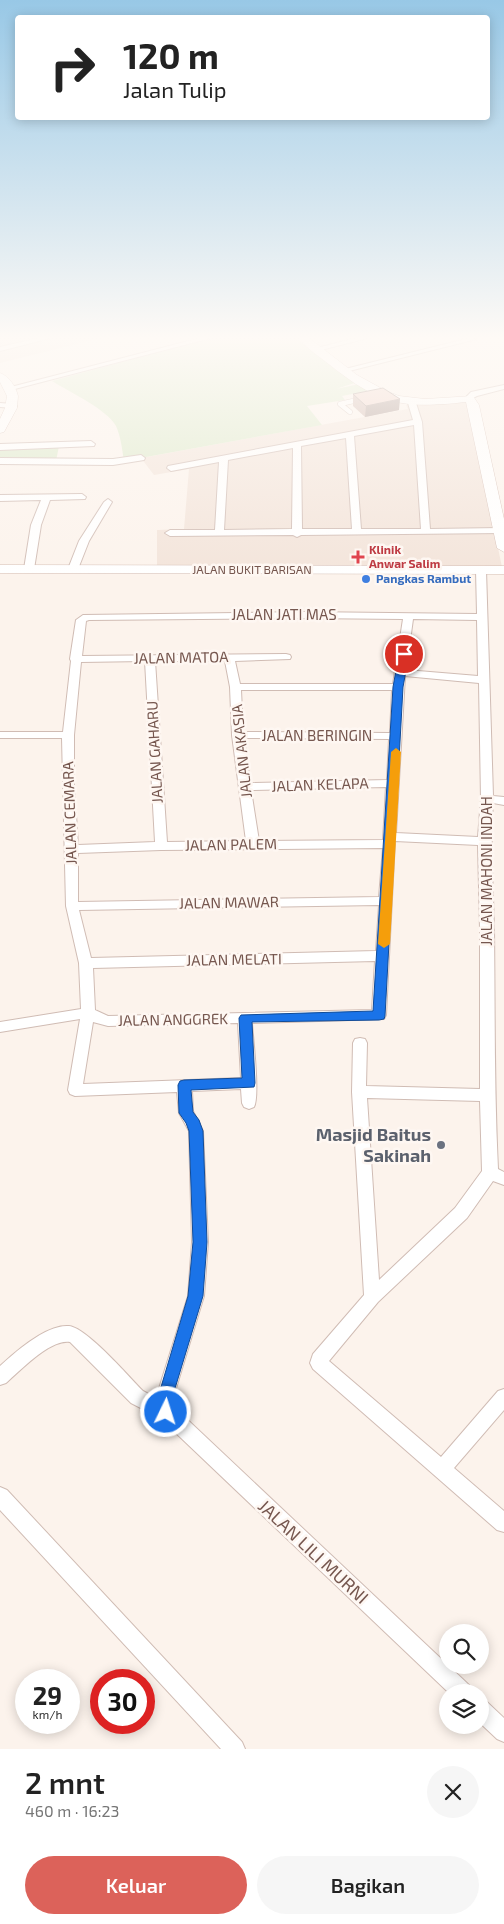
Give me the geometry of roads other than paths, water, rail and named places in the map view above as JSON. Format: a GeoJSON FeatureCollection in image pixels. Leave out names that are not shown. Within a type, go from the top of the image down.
{"type":"FeatureCollection","features":[{"type":"Feature","properties":{"kind":"street"},"geometry":{"type":"LineString","coordinates":[[476,420],[504,548]]}},
{"type":"Feature","properties":{"kind":"street"},"geometry":{"type":"LineString","coordinates":[[171,468],[418,422],[426,531]]}},
{"type":"Feature","properties":{"kind":"street"},"geometry":{"type":"LineString","coordinates":[[350,435],[357,533]]}},
{"type":"Feature","properties":{"kind":"street"},"geometry":{"type":"LineString","coordinates":[[0,447],[91,444]]}},
{"type":"Feature","properties":{"kind":"street"},"geometry":{"type":"LineString","coordinates":[[297,445],[297,534]]}},
{"type":"Feature","properties":{"kind":"street"},"geometry":{"type":"LineString","coordinates":[[0,461],[113,462],[141,458]]}},
{"type":"Feature","properties":{"kind":"street"},"geometry":{"type":"LineString","coordinates":[[219,534],[224,458]]}},
{"type":"Feature","properties":{"kind":"street"},"geometry":{"type":"LineString","coordinates":[[0,498],[82,497]]}},
{"type":"Feature","properties":{"kind":"street"},"geometry":{"type":"LineString","coordinates":[[29,569],[36,525],[46,498]]}},
{"type":"Feature","properties":{"kind":"street"},"geometry":{"type":"LineString","coordinates":[[73,569],[84,542],[108,502]]}},
{"type":"Feature","properties":{"kind":"street"},"geometry":{"type":"LineString","coordinates":[[170,533],[297,534],[501,531]]}},
{"type":"Feature","properties":{"kind":"street","name":"JALAN BUKIT BARISAN"},"geometry":{"type":"LineString","coordinates":[[0,569],[504,570]]}},
{"type":"Feature","properties":{"kind":"street","name":"JALAN MAHONI INDAH"},"geometry":{"type":"LineString","coordinates":[[481,570],[487,799],[484,841],[487,929],[487,1095],[497,1176]]}},
{"type":"Feature","properties":{"kind":"street"},"geometry":{"type":"LineString","coordinates":[[383,956],[397,736],[398,687],[402,673],[409,615]]}},
{"type":"Feature","properties":{"kind":"street","name":"JALAN JATI MAS"},"geometry":{"type":"LineString","coordinates":[[87,617],[481,616]]}},
{"type":"Feature","properties":{"kind":"street","name":"JALAN CEMARA"},"geometry":{"type":"LineString","coordinates":[[87,617],[81,620],[75,659],[68,735],[72,906],[86,963],[88,1013],[75,1090],[184,1085]]}},
{"type":"Feature","properties":{"kind":"street","name":"JALAN AKASIA"},"geometry":{"type":"LineString","coordinates":[[230,657],[235,687],[238,735],[253,844]]}},
{"type":"Feature","properties":{"kind":"street","name":"JALAN MATOA"},"geometry":{"type":"LineString","coordinates":[[75,659],[286,657]]}},
{"type":"Feature","properties":{"kind":"street","name":"JALAN GAHARU"},"geometry":{"type":"LineString","coordinates":[[150,658],[161,846]]}},
{"type":"Feature","properties":{"kind":"street"},"geometry":{"type":"LineString","coordinates":[[402,673],[483,680]]}},
{"type":"Feature","properties":{"kind":"street"},"geometry":{"type":"LineString","coordinates":[[235,687],[398,687]]}},
{"type":"Feature","properties":{"kind":"street"},"geometry":{"type":"LineString","coordinates":[[0,735],[68,735]]}},
{"type":"Feature","properties":{"kind":"street","name":"JALAN BERINGIN"},"geometry":{"type":"LineString","coordinates":[[238,735],[397,736]]}},
{"type":"Feature","properties":{"kind":"street","name":"JALAN KELAPA"},"geometry":{"type":"LineString","coordinates":[[245,787],[394,783]]}},
{"type":"Feature","properties":{"kind":"street"},"geometry":{"type":"LineString","coordinates":[[487,799],[504,801]]}},
{"type":"Feature","properties":{"kind":"street","name":"JALAN PALEM"},"geometry":{"type":"LineString","coordinates":[[72,848],[390,840],[484,841]]}},
{"type":"Feature","properties":{"kind":"street","name":"JALAN MAWAR"},"geometry":{"type":"LineString","coordinates":[[72,906],[386,901]]}},
{"type":"Feature","properties":{"kind":"street","name":"JALAN MELATI"},"geometry":{"type":"LineString","coordinates":[[86,963],[383,956]]}},
{"type":"Feature","properties":{"kind":"street","name":"JALAN ANGGREK"},"geometry":{"type":"LineString","coordinates":[[88,1013],[108,1021],[379,1016],[383,956]]}},
{"type":"Feature","properties":{"kind":"street"},"geometry":{"type":"LineString","coordinates":[[0,1027],[88,1013]]}},
{"type":"Feature","properties":{"kind":"street"},"geometry":{"type":"LineString","coordinates":[[246,1018],[249,1103]]}},
{"type":"Feature","properties":{"kind":"street"},"geometry":{"type":"LineString","coordinates":[[360,1043],[359,1092],[372,1297]]}},
{"type":"Feature","properties":{"kind":"street"},"geometry":{"type":"LineString","coordinates":[[166,1412],[164,1404],[165,1395],[196,1296],[200,1242],[196,1131],[192,1120],[186,1113],[184,1085],[249,1083]]}},
{"type":"Feature","properties":{"kind":"street"},"geometry":{"type":"LineString","coordinates":[[359,1092],[487,1095]]}},
{"type":"Feature","properties":{"kind":"street"},"geometry":{"type":"LineString","coordinates":[[497,1176],[461,1213],[372,1297],[319,1360],[320,1365],[504,1522]]}},
{"type":"Feature","properties":{"kind":"street","name":"JALAN LILI MURNI"},"geometry":{"type":"LineString","coordinates":[[0,1377],[32,1351],[48,1341],[66,1333],[76,1336],[136,1397],[166,1412],[454,1684]]}},
{"type":"Feature","properties":{"kind":"street"},"geometry":{"type":"LineString","coordinates":[[442,1468],[504,1397]]}},
{"type":"Feature","properties":{"kind":"street"},"geometry":{"type":"LineString","coordinates":[[0,1496],[235,1749]]}},
{"type":"Feature","properties":{"kind":"street"},"geometry":{"type":"LineString","coordinates":[[489,1718],[504,1732]]}},
{"type":"Feature","properties":{"kind":"place","name":"Klinik Anwar Salim"},"geometry":{"type":"Point","coordinates":[358,557]}},
{"type":"Feature","properties":{"kind":"place","name":"Pangkas Rambut"},"geometry":{"type":"Point","coordinates":[366,579]}},
{"type":"Feature","properties":{"kind":"place","name":"Masjid Baitus Sakinah"},"geometry":{"type":"Point","coordinates":[441,1145]}}]}
